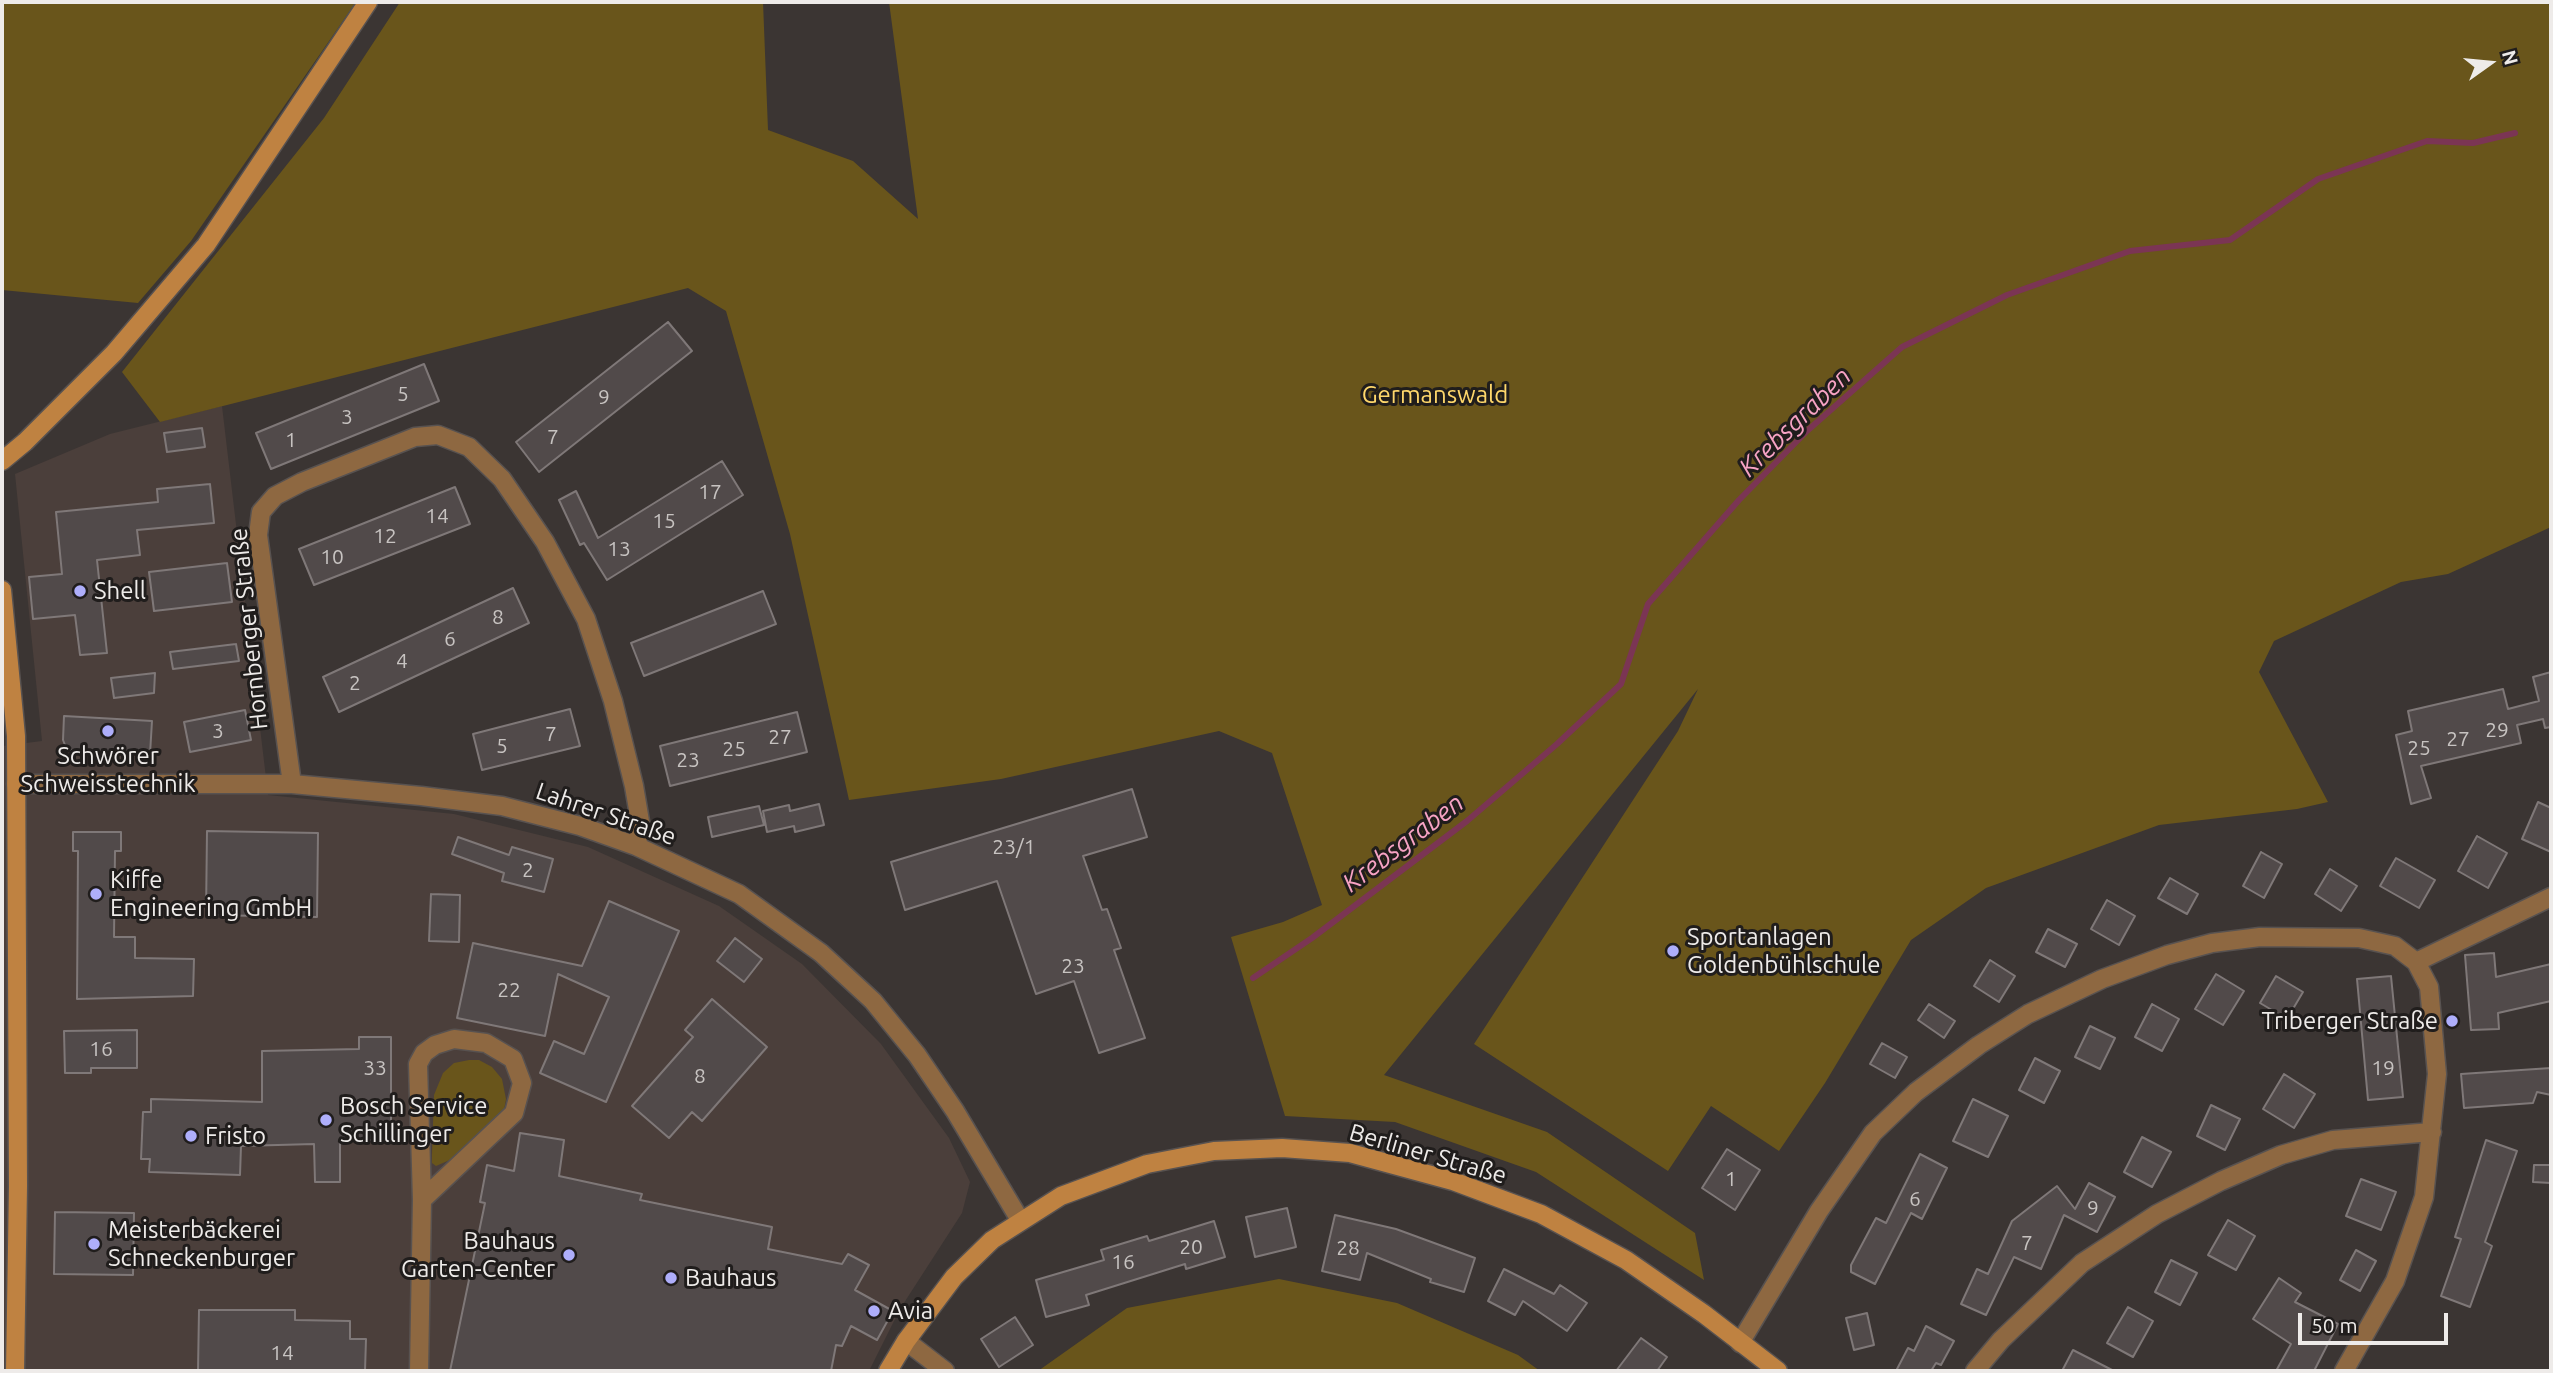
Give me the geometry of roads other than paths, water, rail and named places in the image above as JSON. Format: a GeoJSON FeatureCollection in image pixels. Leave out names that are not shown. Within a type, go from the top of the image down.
{"type":"FeatureCollection","features":[{"type":"Feature","properties":{"kind":"street"},"geometry":{"type":"LineString","coordinates":[[2,461],[25,442],[114,354],[206,245],[368,2]]}},
{"type":"Feature","properties":{"kind":"street","name":"Hornberger Straße"},"geometry":{"type":"LineString","coordinates":[[292,784],[258,535],[261,512],[275,496],[302,482],[415,437],[438,435],[469,447],[502,480],[545,542],[586,619],[613,701],[634,786],[641,827],[636,846]]}},
{"type":"Feature","properties":{"kind":"street"},"geometry":{"type":"LineString","coordinates":[[2,590],[13,696],[16,784],[18,1212],[15,1371]]}},
{"type":"Feature","properties":{"kind":"street","name":"Lahrer Straße"},"geometry":{"type":"LineString","coordinates":[[16,784],[292,784],[502,806],[580,826],[636,846],[739,894],[821,953],[873,1001],[918,1055],[1020,1220]]}},
{"type":"Feature","properties":{"kind":"street"},"geometry":{"type":"LineString","coordinates":[[2416,962],[2551,897]]}},
{"type":"Feature","properties":{"kind":"street"},"geometry":{"type":"LineString","coordinates":[[1740,1343],[1819,1211],[1873,1133],[1916,1092],[1979,1045],[2028,1014],[2102,979],[2167,955],[2212,943],[2293,936],[2358,937],[2395,946],[2416,962],[2429,987],[2434,1017],[2437,1074],[2424,1198],[2395,1281],[2344,1371]]}},
{"type":"Feature","properties":{"kind":"street"},"geometry":{"type":"LineString","coordinates":[[419,1371],[422,1200],[418,1064],[424,1053],[435,1045],[454,1039],[486,1043],[513,1059],[522,1083],[514,1112],[422,1200]]}},
{"type":"Feature","properties":{"kind":"street"},"geometry":{"type":"LineString","coordinates":[[1975,1371],[2001,1340],[2082,1263],[2157,1214],[2221,1181],[2281,1155],[2333,1139],[2432,1132]]}},
{"type":"Feature","properties":{"kind":"street","name":"Berliner Straße"},"geometry":{"type":"LineString","coordinates":[[888,1371],[906,1341],[954,1277],[992,1240],[1020,1220],[1069,1192],[1162,1161],[1214,1151],[1282,1148],[1350,1153],[1453,1181],[1541,1214],[1626,1260],[1704,1314],[1778,1371]]}},
{"type":"Feature","properties":{"kind":"street"},"geometry":{"type":"LineString","coordinates":[[906,1341],[945,1371]]}},
{"type":"Feature","properties":{"kind":"waterway","name":"Krebsgraben"},"geometry":{"type":"LineString","coordinates":[[1253,978],[1312,938],[1467,821],[1557,744],[1621,684],[1648,604],[1739,500],[1807,431],[1902,347],[2007,295],[2130,251],[2230,240],[2318,179],[2427,141],[2473,143],[2515,133]]}},
{"type":"Feature","properties":{"kind":"place","name":"Shell"},"geometry":{"type":"Point","coordinates":[80,591]}},
{"type":"Feature","properties":{"kind":"place","name":"Schwörer Schweisstechnik"},"geometry":{"type":"Point","coordinates":[108,731]}},
{"type":"Feature","properties":{"kind":"place","name":"Kiffe Engineering GmbH"},"geometry":{"type":"Point","coordinates":[96,894]}},
{"type":"Feature","properties":{"kind":"place","name":"Sportanlagen Goldenbühlschule"},"geometry":{"type":"Point","coordinates":[1673,951]}},
{"type":"Feature","properties":{"kind":"place","name":"Triberger Straße"},"geometry":{"type":"Point","coordinates":[2452,1021]}},
{"type":"Feature","properties":{"kind":"place","name":"Bosch Service Schillinger"},"geometry":{"type":"Point","coordinates":[326,1120]}},
{"type":"Feature","properties":{"kind":"place","name":"Fristo"},"geometry":{"type":"Point","coordinates":[191,1136]}},
{"type":"Feature","properties":{"kind":"place","name":"Meisterbäckerei Schneckenburger"},"geometry":{"type":"Point","coordinates":[94,1244]}},
{"type":"Feature","properties":{"kind":"place","name":"Bauhaus Garten-Center"},"geometry":{"type":"Point","coordinates":[569,1255]}},
{"type":"Feature","properties":{"kind":"place","name":"Bauhaus"},"geometry":{"type":"Point","coordinates":[671,1278]}},
{"type":"Feature","properties":{"kind":"place","name":"Avia"},"geometry":{"type":"Point","coordinates":[874,1311]}},
{"type":"Feature","properties":{"kind":"park label","name":"Germanswald"},"geometry":{"type":"Point","coordinates":[1435,395]}}]}
